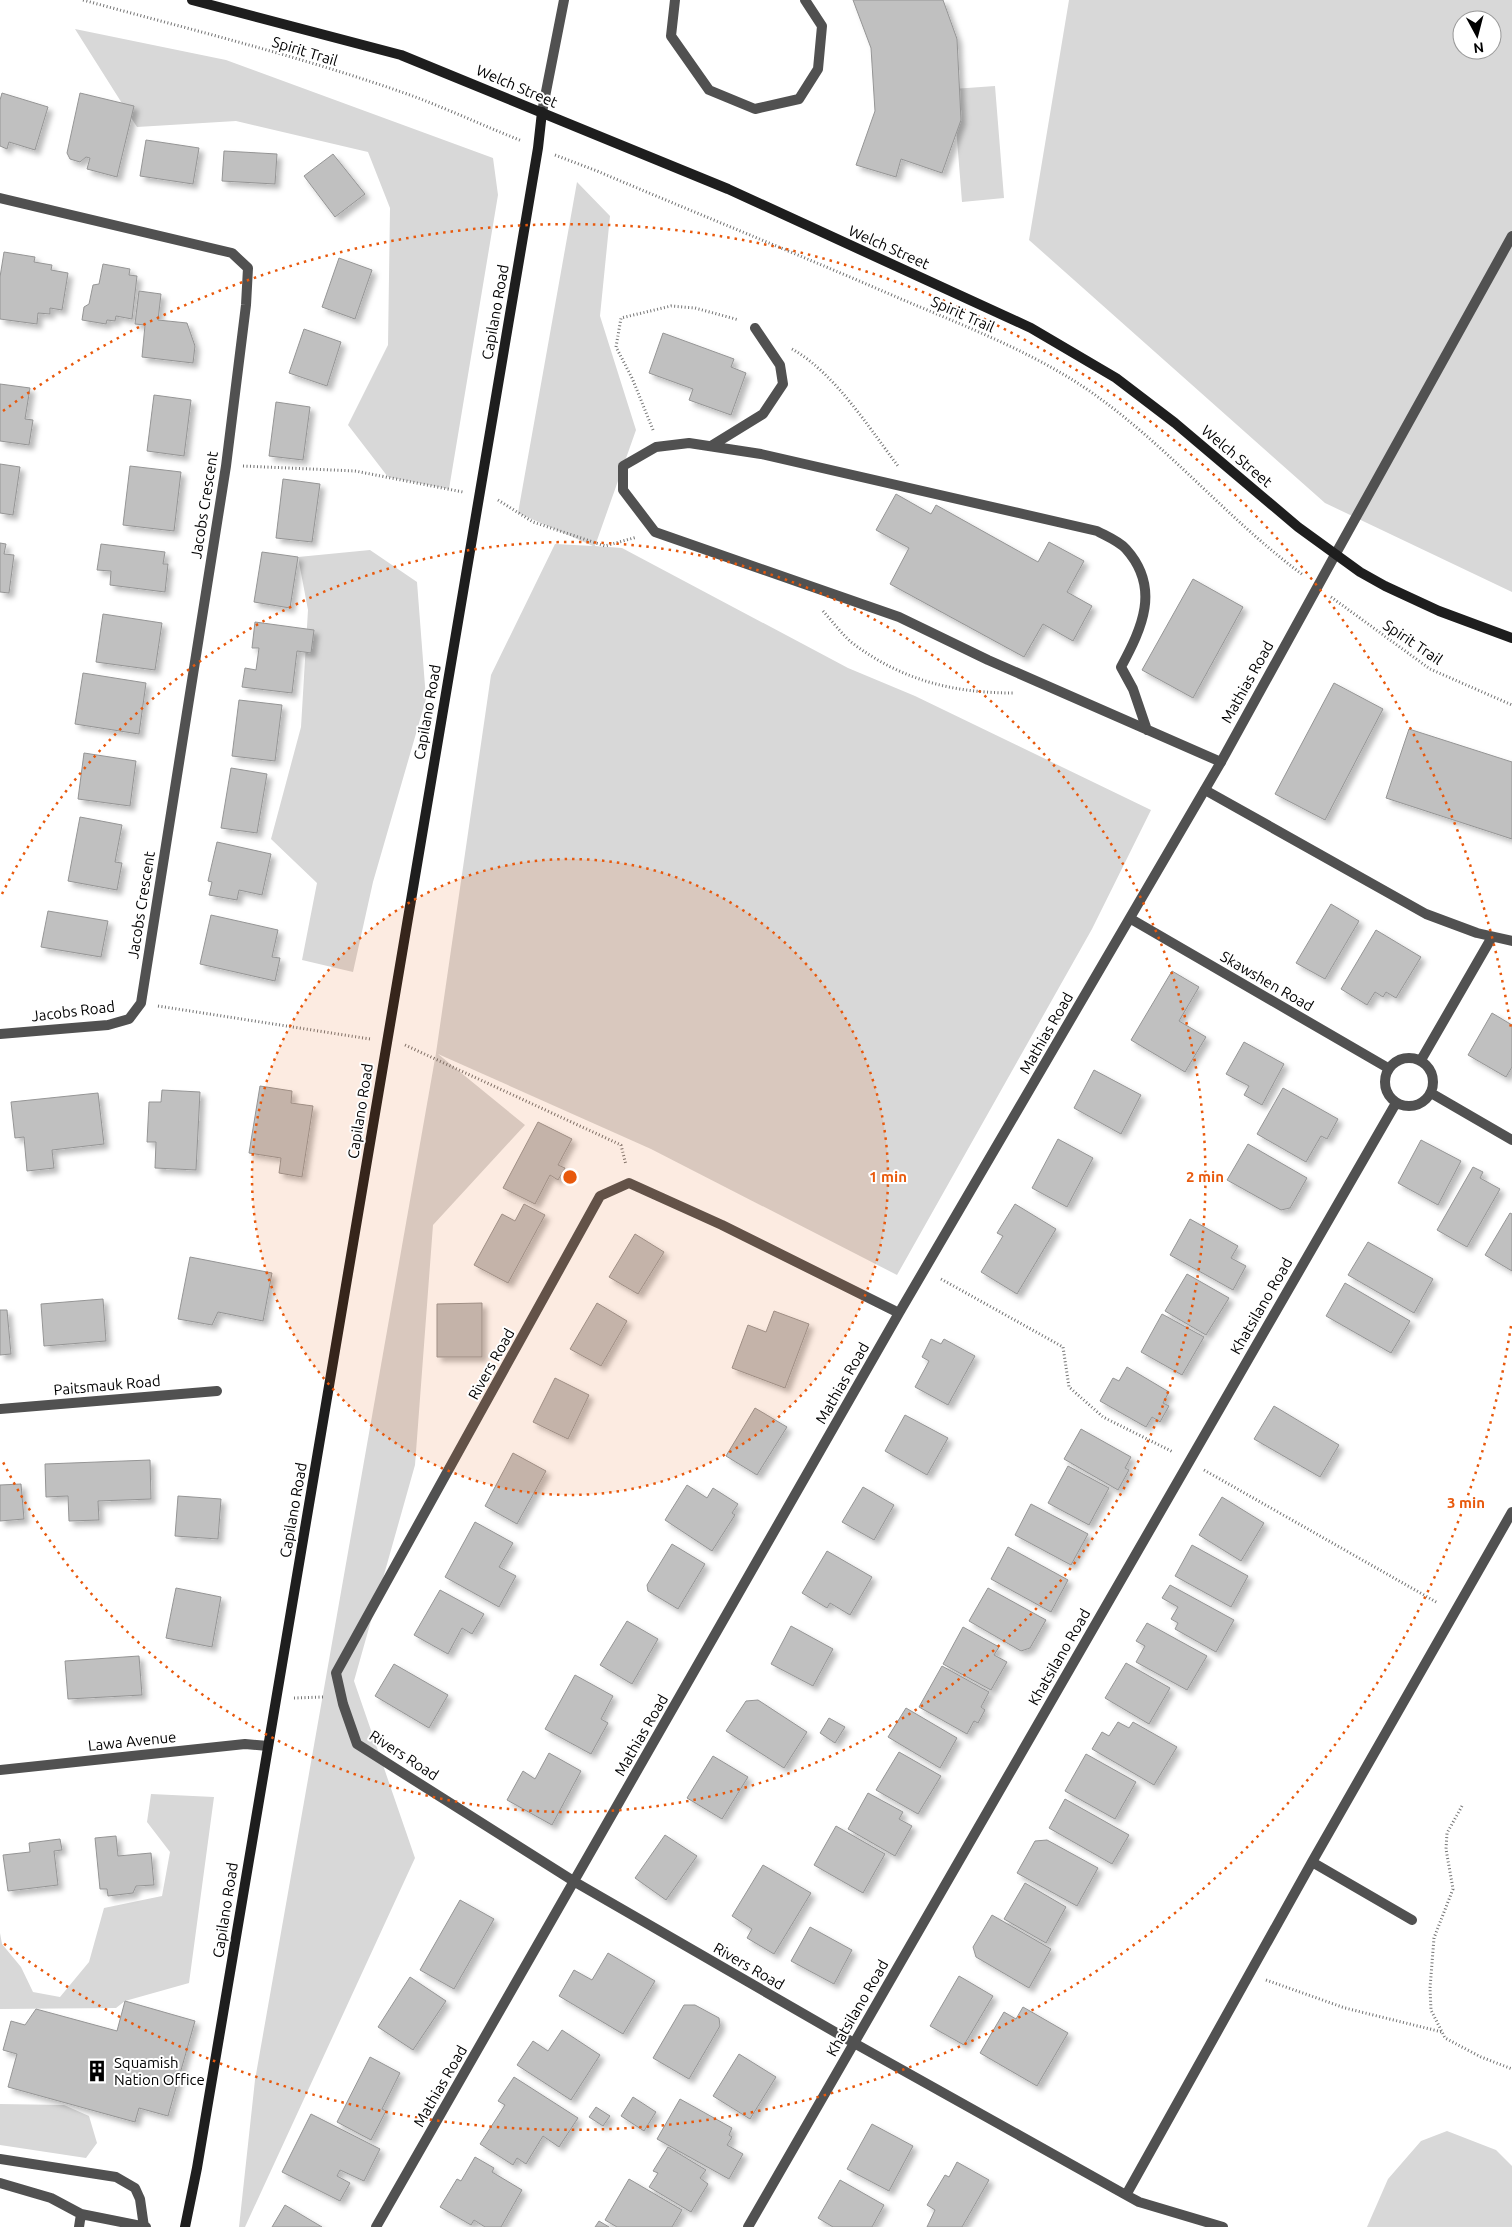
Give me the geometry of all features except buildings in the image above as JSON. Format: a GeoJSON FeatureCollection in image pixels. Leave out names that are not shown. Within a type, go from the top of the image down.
{"type":"FeatureCollection","features":[{"type":"Feature","properties":{"kind":"street","name":"Welch Street"},"geometry":{"type":"LineString","coordinates":[[192,0],[401,55],[728,189],[995,311],[1061,344],[1110,374],[1145,399],[1298,527],[1335,555],[1377,581],[1412,599],[1512,638]]}},
{"type":"Feature","properties":{"kind":"street","name":"Capilano Road"},"geometry":{"type":"LineString","coordinates":[[185,2227],[197,2168],[538,148],[542,112],[564,0]]}},
{"type":"Feature","properties":{"kind":"street"},"geometry":{"type":"LineString","coordinates":[[675,0],[671,36],[709,90],[755,109],[799,99],[818,69],[822,26],[805,0]]}},
{"type":"Feature","properties":{"kind":"street","name":"Jacobs Crescent"},"geometry":{"type":"LineString","coordinates":[[0,198],[232,253],[248,268],[246,305],[226,466],[141,1003]]}},
{"type":"Feature","properties":{"kind":"street","name":"Mathias Road"},"geometry":{"type":"LineString","coordinates":[[376,2227],[925,1270],[1221,762],[1512,236]]}},
{"type":"Feature","properties":{"kind":"street"},"geometry":{"type":"LineString","coordinates":[[711,446],[763,414],[783,384],[780,365],[756,328]]}},
{"type":"Feature","properties":{"kind":"street"},"geometry":{"type":"LineString","coordinates":[[1147,730],[1133,689],[1121,667],[1139,634],[1147,603],[1141,574],[1126,548],[1097,531],[761,454],[711,446],[689,443],[660,447],[623,466],[623,490],[655,532],[899,617],[988,660],[1147,730],[1221,762]]}},
{"type":"Feature","properties":{"kind":"street"},"geometry":{"type":"LineString","coordinates":[[1205,790],[1426,914],[1512,942]]}},
{"type":"Feature","properties":{"kind":"street","name":"Skawshen Road"},"geometry":{"type":"LineString","coordinates":[[1130,919],[1388,1068]]}},
{"type":"Feature","properties":{"kind":"street"},"geometry":{"type":"LineString","coordinates":[[1421,1060],[1492,937]]}},
{"type":"Feature","properties":{"kind":"street","name":"Jacobs Road"},"geometry":{"type":"LineString","coordinates":[[0,1034],[108,1025],[129,1019],[141,1003]]}},
{"type":"Feature","properties":{"kind":"street"},"geometry":{"type":"LineString","coordinates":[[1412,1057],[1421,1060],[1430,1069],[1434,1080],[1431,1093],[1416,1106],[1405,1106],[1396,1102],[1389,1096],[1385,1087],[1385,1077],[1388,1068],[1394,1062],[1403,1058],[1412,1057]]}},
{"type":"Feature","properties":{"kind":"street"},"geometry":{"type":"LineString","coordinates":[[1431,1093],[1512,1140]]}},
{"type":"Feature","properties":{"kind":"street","name":"Khatsilano Road"},"geometry":{"type":"LineString","coordinates":[[748,2227],[1396,1102]]}},
{"type":"Feature","properties":{"kind":"street"},"geometry":{"type":"LineString","coordinates":[[630,1183],[722,1225],[900,1314]]}},
{"type":"Feature","properties":{"kind":"street","name":"Rivers Road"},"geometry":{"type":"LineString","coordinates":[[630,1183],[600,1196],[336,1673],[343,1704],[357,1744],[575,1882],[854,2044],[1139,2202],[1223,2227]]}},
{"type":"Feature","properties":{"kind":"street","name":"Paitsmauk Road"},"geometry":{"type":"LineString","coordinates":[[0,1409],[217,1391]]}},
{"type":"Feature","properties":{"kind":"street"},"geometry":{"type":"LineString","coordinates":[[1126,2195],[1312,1862],[1512,1512]]}},
{"type":"Feature","properties":{"kind":"street","name":"Lawa Avenue"},"geometry":{"type":"LineString","coordinates":[[0,1770],[245,1744],[268,1746]]}},
{"type":"Feature","properties":{"kind":"street"},"geometry":{"type":"LineString","coordinates":[[1312,1862],[1412,1920]]}},
{"type":"Feature","properties":{"kind":"street"},"geometry":{"type":"LineString","coordinates":[[0,2159],[116,2177],[135,2188],[140,2199],[145,2227],[81,2214],[51,2198],[0,2183]]}},
{"type":"Feature","properties":{"kind":"street"},"geometry":{"type":"LineString","coordinates":[[79,2227],[81,2214]]}},
{"type":"Feature","properties":{"kind":"path","name":"Spirit Trail"},"geometry":{"type":"LineString","coordinates":[[83,0],[292,58],[409,94],[475,120],[516,139]]}},
{"type":"Feature","properties":{"kind":"path","name":"Spirit Trail"},"geometry":{"type":"LineString","coordinates":[[562,158],[880,290],[1036,360],[1077,383],[1156,443],[1304,576]]}},
{"type":"Feature","properties":{"kind":"path"},"geometry":{"type":"LineString","coordinates":[[660,447],[632,378],[616,347],[621,318],[671,306],[694,308],[742,320],[756,328]]}},
{"type":"Feature","properties":{"kind":"path"},"geometry":{"type":"LineString","coordinates":[[788,346],[804,356],[847,398],[914,489]]}},
{"type":"Feature","properties":{"kind":"path"},"geometry":{"type":"LineString","coordinates":[[226,466],[355,471],[463,492]]}},
{"type":"Feature","properties":{"kind":"path"},"geometry":{"type":"LineString","coordinates":[[494,498],[533,522],[606,546],[655,532]]}},
{"type":"Feature","properties":{"kind":"path","name":"Spirit Trail"},"geometry":{"type":"LineString","coordinates":[[1335,600],[1430,669],[1512,705]]}},
{"type":"Feature","properties":{"kind":"path"},"geometry":{"type":"LineString","coordinates":[[819,607],[850,641],[891,668],[931,684],[988,693],[1017,693]]}},
{"type":"Feature","properties":{"kind":"path"},"geometry":{"type":"LineString","coordinates":[[141,1003],[372,1039]]}},
{"type":"Feature","properties":{"kind":"path"},"geometry":{"type":"LineString","coordinates":[[411,1047],[621,1145],[630,1183]]}},
{"type":"Feature","properties":{"kind":"path"},"geometry":{"type":"LineString","coordinates":[[925,1270],[1063,1347],[1069,1387],[1103,1417],[1189,1462],[1455,1613]]}},
{"type":"Feature","properties":{"kind":"path"},"geometry":{"type":"LineString","coordinates":[[293,1698],[303,1697]]}},
{"type":"Feature","properties":{"kind":"path"},"geometry":{"type":"LineString","coordinates":[[1462,1806],[1447,1833],[1446,1849],[1453,1889],[1434,1938],[1430,1988],[1431,2010],[1445,2038],[1481,2057],[1512,2069]]}},
{"type":"Feature","properties":{"kind":"path"},"geometry":{"type":"LineString","coordinates":[[1249,1975],[1345,2008],[1443,2032]]}},
{"type":"Feature","properties":{"kind":"shaded area"},"geometry":{"type":"Polygon","coordinates":[[[1069,0],[1512,0],[1512,592],[1325,503],[1029,240],[1069,0]]]}},
{"type":"Feature","properties":{"kind":"shaded area"},"geometry":{"type":"Polygon","coordinates":[[[75,29],[226,60],[493,158],[498,195],[449,489],[388,477],[348,425],[388,345],[390,208],[368,152],[236,121],[137,127],[75,29]]]}},
{"type":"Feature","properties":{"kind":"shaded area"},"geometry":{"type":"Polygon","coordinates":[[[995,86],[1004,198],[962,202],[953,89],[995,86]]]}},
{"type":"Feature","properties":{"kind":"shaded area"},"geometry":{"type":"Polygon","coordinates":[[[577,182],[610,216],[600,316],[636,430],[595,546],[622,548],[848,668],[915,696],[1151,810],[1092,929],[897,1275],[651,1149],[438,1054],[525,1125],[433,1225],[415,1465],[354,1681],[415,1858],[245,2227],[239,2227],[255,2080],[436,1053],[491,675],[555,544],[593,546],[518,513],[577,182]]]}},
{"type":"Feature","properties":{"kind":"shaded area"},"geometry":{"type":"Polygon","coordinates":[[[370,550],[417,582],[426,699],[373,882],[353,972],[302,960],[317,883],[271,839],[301,727],[308,610],[298,557],[370,550]]]}},
{"type":"Feature","properties":{"kind":"shaded area"},"geometry":{"type":"Polygon","coordinates":[[[151,1794],[214,1797],[189,1983],[125,2001],[116,2008],[0,2009],[0,1933],[2,1944],[21,1967],[33,1992],[60,1997],[89,1962],[104,1908],[162,1896],[170,1852],[147,1822],[151,1794]]]}},
{"type":"Feature","properties":{"kind":"shaded area"},"geometry":{"type":"Polygon","coordinates":[[[0,2104],[64,2105],[89,2116],[97,2143],[86,2158],[0,2145],[0,2104]]]}},
{"type":"Feature","properties":{"kind":"shaded area"},"geometry":{"type":"Polygon","coordinates":[[[1447,2131],[1496,2150],[1512,2166],[1512,2227],[1367,2227],[1388,2179],[1421,2141],[1447,2131]]]}},
{"type":"Feature","properties":{"kind":"place","name":"Squamish Nation Office"},"geometry":{"type":"Point","coordinates":[97,2071]}}]}
